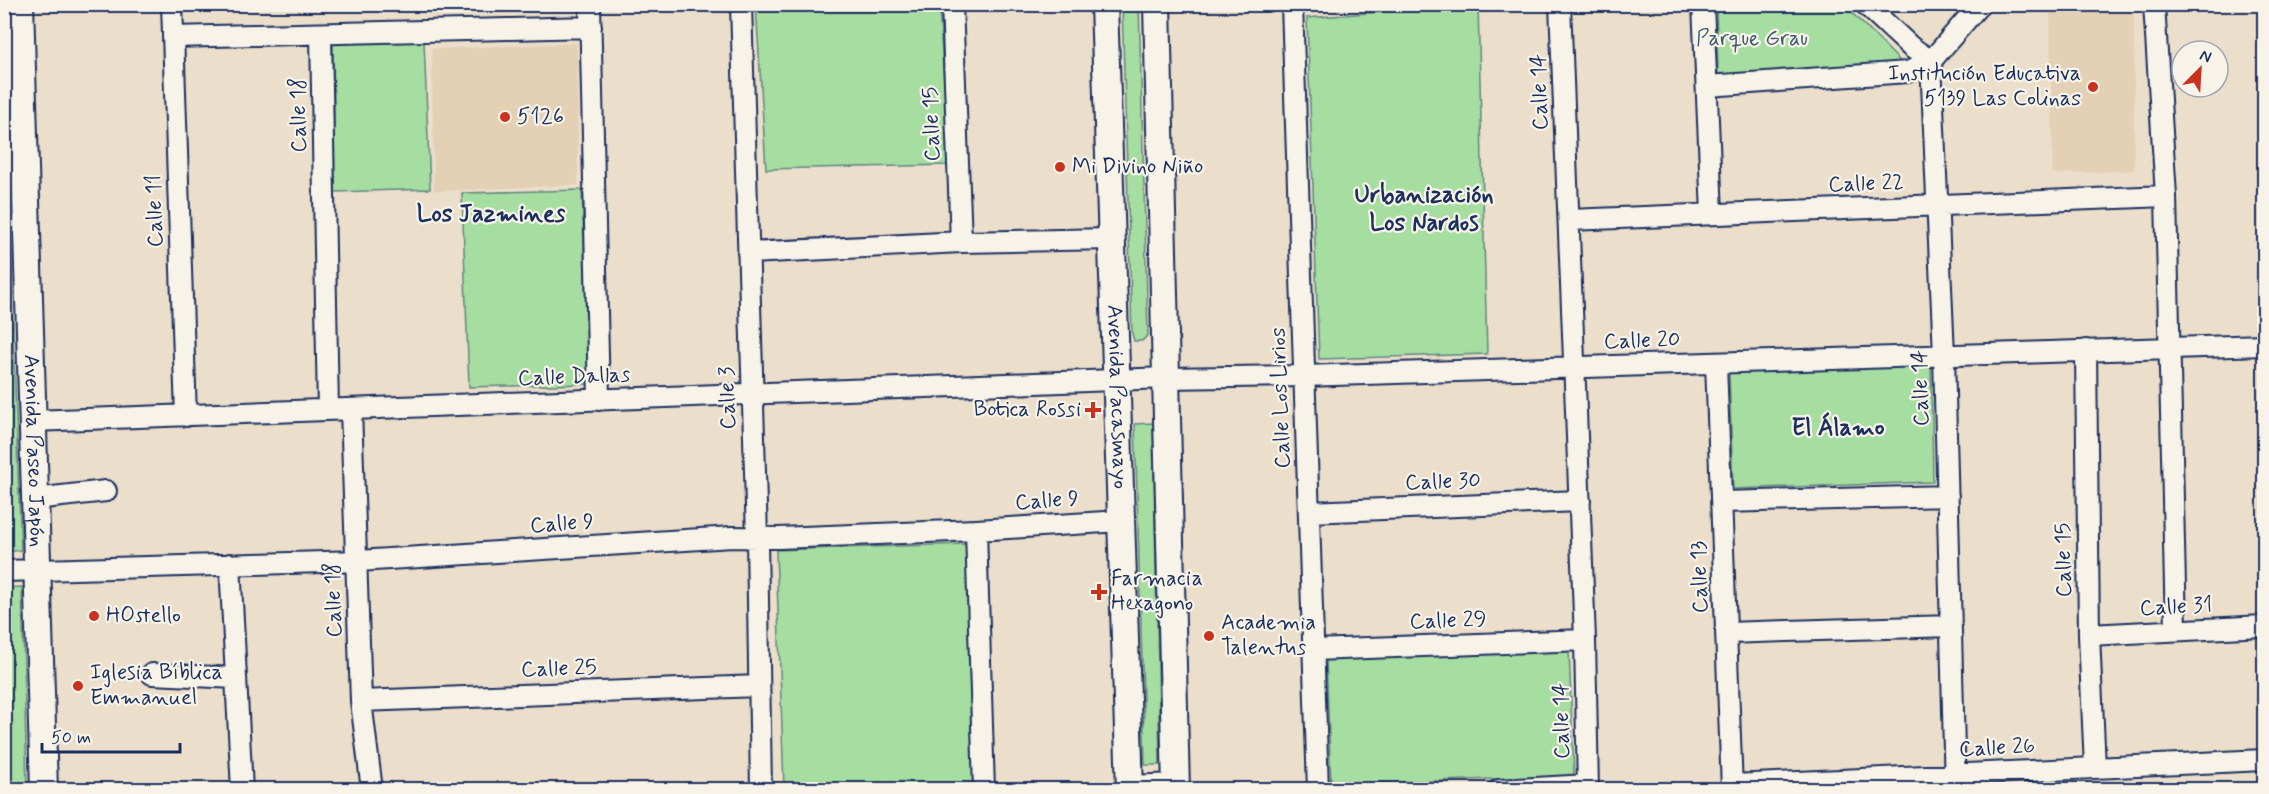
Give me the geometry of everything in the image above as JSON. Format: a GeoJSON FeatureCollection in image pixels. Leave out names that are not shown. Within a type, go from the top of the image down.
{"type":"FeatureCollection","features":[{"type":"Feature","properties":{"kind":"main road","name":"Avenida Paseo Japón"},"geometry":{"type":"LineString","coordinates":[[20,4],[44,789]]}},
{"type":"Feature","properties":{"kind":"main road","name":"Avenida Pacasmayo"},"geometry":{"type":"LineString","coordinates":[[1104,4],[1130,789]]}},
{"type":"Feature","properties":{"kind":"main road"},"geometry":{"type":"LineString","coordinates":[[1130,789],[1176,788],[1157,4]]}},
{"type":"Feature","properties":{"kind":"street","name":"Calle 11"},"geometry":{"type":"LineString","coordinates":[[172,4],[186,416]]}},
{"type":"Feature","properties":{"kind":"street"},"geometry":{"type":"LineString","coordinates":[[590,4],[599,400]]}},
{"type":"Feature","properties":{"kind":"street","name":"Calle 3"},"geometry":{"type":"LineString","coordinates":[[741,4],[757,538],[761,789]]}},
{"type":"Feature","properties":{"kind":"street","name":"Calle 15"},"geometry":{"type":"LineString","coordinates":[[952,4],[961,242]]}},
{"type":"Feature","properties":{"kind":"street","name":"Calle Los Lirios"},"geometry":{"type":"LineString","coordinates":[[1292,4],[1318,789]]}},
{"type":"Feature","properties":{"kind":"street","name":"Calle 14"},"geometry":{"type":"LineString","coordinates":[[1560,4],[1585,640],[1588,787]]}},
{"type":"Feature","properties":{"kind":"street"},"geometry":{"type":"LineString","coordinates":[[1703,4],[1712,214]]}},
{"type":"Feature","properties":{"kind":"street"},"geometry":{"type":"LineString","coordinates":[[1865,4],[1911,47],[1931,61]]}},
{"type":"Feature","properties":{"kind":"street"},"geometry":{"type":"LineString","coordinates":[[1707,86],[1908,72],[1931,61],[1980,4]]}},
{"type":"Feature","properties":{"kind":"street"},"geometry":{"type":"LineString","coordinates":[[2154,4],[2166,196],[2176,630]]}},
{"type":"Feature","properties":{"kind":"street"},"geometry":{"type":"LineString","coordinates":[[173,37],[591,27]]}},
{"type":"Feature","properties":{"kind":"street","name":"Calle 18"},"geometry":{"type":"LineString","coordinates":[[321,35],[328,410]]}},
{"type":"Feature","properties":{"kind":"street","name":"Calle 14"},"geometry":{"type":"LineString","coordinates":[[1931,61],[1944,355],[1955,782]]}},
{"type":"Feature","properties":{"kind":"street","name":"Calle 22"},"geometry":{"type":"LineString","coordinates":[[1569,220],[2166,196]]}},
{"type":"Feature","properties":{"kind":"street"},"geometry":{"type":"LineString","coordinates":[[748,253],[961,242],[1112,239]]}},
{"type":"Feature","properties":{"kind":"street"},"geometry":{"type":"LineString","coordinates":[[2168,349],[2265,345]]}},
{"type":"Feature","properties":{"kind":"street","name":"Calle 20"},"geometry":{"type":"LineString","coordinates":[[1117,380],[2168,349]]}},
{"type":"Feature","properties":{"kind":"street","name":"Calle 15"},"geometry":{"type":"LineString","coordinates":[[2086,350],[2089,635],[2095,768]]}},
{"type":"Feature","properties":{"kind":"street","name":"Calle 13"},"geometry":{"type":"LineString","coordinates":[[1716,363],[1732,787]]}},
{"type":"Feature","properties":{"kind":"street","name":"Calle Dallas"},"geometry":{"type":"LineString","coordinates":[[33,422],[1117,380]]}},
{"type":"Feature","properties":{"kind":"street","name":"Calle 18"},"geometry":{"type":"LineString","coordinates":[[351,409],[361,701],[372,789]]}},
{"type":"Feature","properties":{"kind":"street"},"geometry":{"type":"LineString","coordinates":[[35,499],[106,491]]}},
{"type":"Feature","properties":{"kind":"street"},"geometry":{"type":"LineString","coordinates":[[1722,502],[1948,496]]}},
{"type":"Feature","properties":{"kind":"street","name":"Calle 30"},"geometry":{"type":"LineString","coordinates":[[1309,512],[1580,501]]}},
{"type":"Feature","properties":{"kind":"street","name":"Calle 9"},"geometry":{"type":"LineString","coordinates":[[4,571],[358,561],[732,537],[976,530],[1121,521]]}},
{"type":"Feature","properties":{"kind":"street"},"geometry":{"type":"LineString","coordinates":[[976,530],[984,789]]}},
{"type":"Feature","properties":{"kind":"street"},"geometry":{"type":"LineString","coordinates":[[230,564],[242,789]]}},
{"type":"Feature","properties":{"kind":"street"},"geometry":{"type":"LineString","coordinates":[[1726,633],[1951,626]]}},
{"type":"Feature","properties":{"kind":"street","name":"Calle 31"},"geometry":{"type":"LineString","coordinates":[[2089,635],[2265,626]]}},
{"type":"Feature","properties":{"kind":"street","name":"Calle 29"},"geometry":{"type":"LineString","coordinates":[[1313,650],[1585,640]]}},
{"type":"Feature","properties":{"kind":"street"},"geometry":{"type":"LineString","coordinates":[[152,674],[236,678]]}},
{"type":"Feature","properties":{"kind":"street","name":"Calle 25"},"geometry":{"type":"LineString","coordinates":[[361,701],[759,686]]}},
{"type":"Feature","properties":{"kind":"street","name":"Calle 26"},"geometry":{"type":"LineString","coordinates":[[1732,787],[1955,782],[2095,768],[2265,760]]}},
{"type":"Feature","properties":{"kind":"street"},"geometry":{"type":"LineString","coordinates":[[1499,789],[1588,787]]}},
{"type":"Feature","properties":{"kind":"shaded area","name":"Institución Educativa 5139 Las Colinas"},"geometry":{"type":"Polygon","coordinates":[[[2050,5],[2134,5],[2134,170],[2053,174],[2050,5]]]}},
{"type":"Feature","properties":{"kind":"shaded area","name":"5126"},"geometry":{"type":"Polygon","coordinates":[[[577,43],[578,185],[434,191],[432,49],[577,43]]]}},
{"type":"Feature","properties":{"kind":"green space"},"geometry":{"type":"Polygon","coordinates":[[[756,5],[939,5],[949,165],[766,169],[756,5]]]}},
{"type":"Feature","properties":{"kind":"green space"},"geometry":{"type":"Polygon","coordinates":[[[1122,5],[1139,5],[1148,335],[1142,341],[1134,341],[1132,333],[1122,5]]]}},
{"type":"Feature","properties":{"kind":"green space"},"geometry":{"type":"Polygon","coordinates":[[[1478,5],[1487,354],[1319,359],[1307,18],[1478,5]]]}},
{"type":"Feature","properties":{"kind":"green space","name":"Parque Grau"},"geometry":{"type":"Polygon","coordinates":[[[1716,5],[1844,5],[1906,67],[1718,75],[1716,5]]]}},
{"type":"Feature","properties":{"kind":"green space"},"geometry":{"type":"Polygon","coordinates":[[[424,40],[430,189],[335,192],[333,41],[424,40]]]}},
{"type":"Feature","properties":{"kind":"green space"},"geometry":{"type":"Polygon","coordinates":[[[4,84],[21,550],[5,552],[4,552],[4,84]]]}},
{"type":"Feature","properties":{"kind":"green space"},"geometry":{"type":"Polygon","coordinates":[[[582,190],[589,384],[469,387],[462,193],[582,190]]]}},
{"type":"Feature","properties":{"kind":"green space"},"geometry":{"type":"Polygon","coordinates":[[[1931,364],[1933,482],[1733,489],[1729,371],[1931,364]]]}},
{"type":"Feature","properties":{"kind":"green space"},"geometry":{"type":"Polygon","coordinates":[[[1153,423],[1160,765],[1145,765],[1135,424],[1153,423]]]}},
{"type":"Feature","properties":{"kind":"green space"},"geometry":{"type":"Polygon","coordinates":[[[966,544],[975,789],[784,789],[776,550],[966,544]]]}},
{"type":"Feature","properties":{"kind":"green space"},"geometry":{"type":"Polygon","coordinates":[[[22,587],[27,789],[5,789],[5,588],[22,587]]]}},
{"type":"Feature","properties":{"kind":"green space"},"geometry":{"type":"Polygon","coordinates":[[[1569,649],[1574,776],[1331,785],[1326,659],[1569,649]]]}},
{"type":"Feature","properties":{"kind":"place","name":"Institución Educativa 5139 Las Colinas"},"geometry":{"type":"Point","coordinates":[2093,87]}},
{"type":"Feature","properties":{"kind":"place","name":"5126"},"geometry":{"type":"Point","coordinates":[505,117]}},
{"type":"Feature","properties":{"kind":"place","name":"Mi Divino Niño"},"geometry":{"type":"Point","coordinates":[1060,167]}},
{"type":"Feature","properties":{"kind":"place","name":"Botica Rossi"},"geometry":{"type":"Point","coordinates":[1093,410]}},
{"type":"Feature","properties":{"kind":"place","name":"Farmacia Hexagono"},"geometry":{"type":"Point","coordinates":[1099,592]}},
{"type":"Feature","properties":{"kind":"place","name":"HOstello"},"geometry":{"type":"Point","coordinates":[94,616]}},
{"type":"Feature","properties":{"kind":"place","name":"Academia Talentus"},"geometry":{"type":"Point","coordinates":[1209,636]}},
{"type":"Feature","properties":{"kind":"place","name":"Iglesia Bíblica Emmanuel"},"geometry":{"type":"Point","coordinates":[78,686]}},
{"type":"Feature","properties":{"kind":"district","name":"Urbanización Los Nardos"},"geometry":{"type":"Point","coordinates":[1424,209]}},
{"type":"Feature","properties":{"kind":"district","name":"Los Jazmines"},"geometry":{"type":"Point","coordinates":[491,214]}},
{"type":"Feature","properties":{"kind":"district","name":"El Álamo"},"geometry":{"type":"Point","coordinates":[1838,428]}}]}
